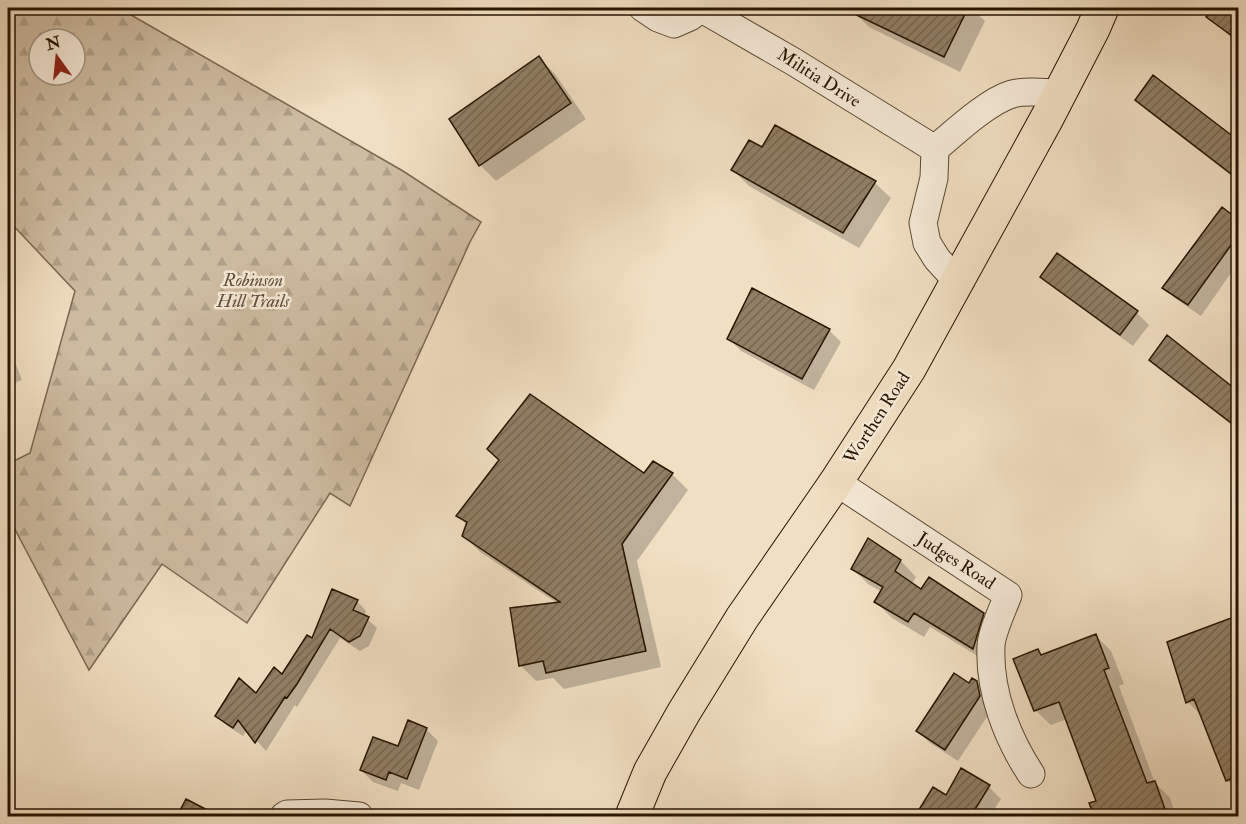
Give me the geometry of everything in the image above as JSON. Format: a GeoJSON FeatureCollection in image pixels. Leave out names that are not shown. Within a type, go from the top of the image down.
{"type":"FeatureCollection","features":[{"type":"Feature","properties":{"kind":"main road","name":"Worthen Road"},"geometry":{"type":"LineString","coordinates":[[632,816],[650,772],[684,711],[742,618],[836,482],[909,369],[1059,93],[1102,8]]}},
{"type":"Feature","properties":{"kind":"street","name":"Militia Drive"},"geometry":{"type":"LineString","coordinates":[[644,8],[657,18],[674,24],[690,17],[702,8],[935,149]]}},
{"type":"Feature","properties":{"kind":"street"},"geometry":{"type":"LineString","coordinates":[[957,281],[937,259],[927,243],[923,223],[934,178],[935,149],[991,105],[1011,94],[1059,93]]}},
{"type":"Feature","properties":{"kind":"street","name":"Judges Road"},"geometry":{"type":"LineString","coordinates":[[836,482],[1008,595],[991,646],[994,685],[1016,752],[1031,774]]}},
{"type":"Feature","properties":{"kind":"street"},"geometry":{"type":"LineString","coordinates":[[284,816],[326,813],[359,816]]}},
{"type":"Feature","properties":{"kind":"green space","name":"Robinson Hill Trails"},"geometry":{"type":"Polygon","coordinates":[[[8,8],[119,8],[403,171],[481,222],[350,506],[330,493],[247,623],[162,564],[89,670],[8,516],[8,464],[30,453],[75,291],[8,220],[8,8]]]}},
{"type":"Feature","properties":{"kind":"building"},"geometry":{"type":"Polygon","coordinates":[[[842,8],[968,8],[944,57],[842,8]]]}},
{"type":"Feature","properties":{"kind":"building"},"geometry":{"type":"Polygon","coordinates":[[[1215,8],[1239,8],[1239,41],[1206,17],[1215,8]]]}},
{"type":"Feature","properties":{"kind":"building"},"geometry":{"type":"Polygon","coordinates":[[[539,56],[571,103],[479,166],[449,119],[539,56]]]}},
{"type":"Feature","properties":{"kind":"building"},"geometry":{"type":"Polygon","coordinates":[[[1153,75],[1239,141],[1239,180],[1135,100],[1153,75]]]}},
{"type":"Feature","properties":{"kind":"building"},"geometry":{"type":"Polygon","coordinates":[[[775,125],[876,181],[843,233],[731,170],[749,140],[762,147],[775,125]]]}},
{"type":"Feature","properties":{"kind":"building"},"geometry":{"type":"Polygon","coordinates":[[[1222,207],[1239,220],[1239,234],[1188,305],[1162,288],[1222,207]]]}},
{"type":"Feature","properties":{"kind":"building"},"geometry":{"type":"Polygon","coordinates":[[[1057,253],[1138,311],[1120,335],[1040,277],[1057,253]]]}},
{"type":"Feature","properties":{"kind":"building"},"geometry":{"type":"Polygon","coordinates":[[[752,288],[830,329],[802,379],[727,339],[752,288]]]}},
{"type":"Feature","properties":{"kind":"building"},"geometry":{"type":"Polygon","coordinates":[[[1167,335],[1239,392],[1239,429],[1149,360],[1167,335]]]}},
{"type":"Feature","properties":{"kind":"building"},"geometry":{"type":"Polygon","coordinates":[[[530,394],[644,473],[653,461],[673,473],[622,544],[646,651],[546,673],[543,661],[519,666],[510,608],[560,602],[462,536],[467,522],[456,516],[499,460],[487,449],[530,394]]]}},
{"type":"Feature","properties":{"kind":"building"},"geometry":{"type":"Polygon","coordinates":[[[868,538],[901,560],[895,571],[921,589],[929,577],[984,613],[973,649],[914,613],[908,622],[874,602],[883,587],[851,569],[868,538]]]}},
{"type":"Feature","properties":{"kind":"building"},"geometry":{"type":"Polygon","coordinates":[[[332,589],[358,600],[353,610],[369,617],[360,636],[349,642],[330,629],[297,684],[287,698],[285,697],[255,743],[238,720],[233,728],[215,716],[239,678],[256,693],[274,667],[282,674],[307,635],[312,638],[332,589]]]}},
{"type":"Feature","properties":{"kind":"building"},"geometry":{"type":"Polygon","coordinates":[[[1239,615],[1239,776],[1226,781],[1194,699],[1186,703],[1167,642],[1239,615]]]}},
{"type":"Feature","properties":{"kind":"building"},"geometry":{"type":"Polygon","coordinates":[[[1096,634],[1109,668],[1104,670],[1147,783],[1155,781],[1166,812],[1155,816],[1094,816],[1089,803],[1096,801],[1059,702],[1034,711],[1013,659],[1038,649],[1041,655],[1096,634]]]}},
{"type":"Feature","properties":{"kind":"building"},"geometry":{"type":"Polygon","coordinates":[[[954,673],[969,683],[972,678],[977,681],[980,696],[945,750],[916,731],[954,673]]]}},
{"type":"Feature","properties":{"kind":"building"},"geometry":{"type":"Polygon","coordinates":[[[408,720],[427,728],[407,779],[389,772],[386,780],[360,770],[373,737],[398,746],[408,720]]]}},
{"type":"Feature","properties":{"kind":"building"},"geometry":{"type":"Polygon","coordinates":[[[961,768],[990,785],[971,816],[960,809],[956,816],[915,816],[933,787],[946,795],[961,768]]]}},
{"type":"Feature","properties":{"kind":"building"},"geometry":{"type":"Polygon","coordinates":[[[186,799],[219,816],[177,816],[186,799]]]}}]}
